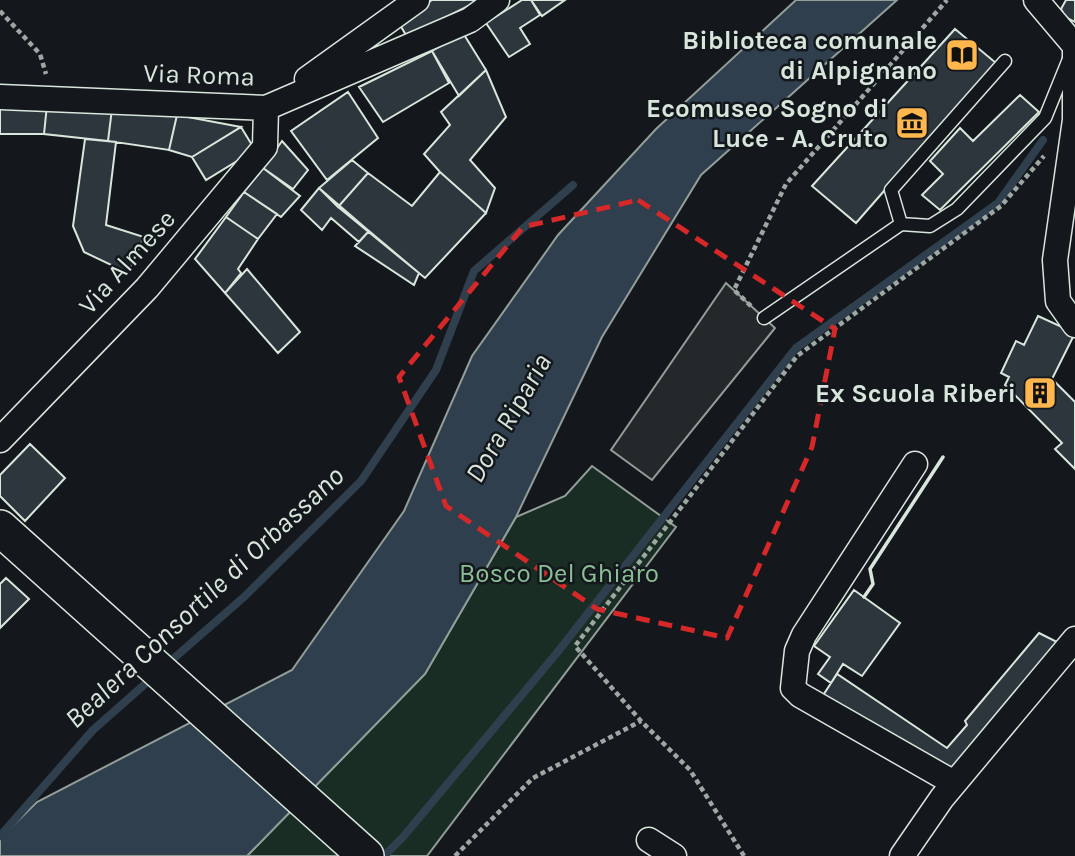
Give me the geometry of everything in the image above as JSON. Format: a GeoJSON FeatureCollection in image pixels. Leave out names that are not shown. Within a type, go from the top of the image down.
{"type":"FeatureCollection","features":[{"type":"Feature","properties":{"kind":"street"},"geometry":{"type":"LineString","coordinates":[[266,107],[417,0]]}},
{"type":"Feature","properties":{"kind":"street","name":"Via Roma"},"geometry":{"type":"LineString","coordinates":[[0,97],[266,107],[470,20],[497,0]]}},
{"type":"Feature","properties":{"kind":"street"},"geometry":{"type":"LineString","coordinates":[[1036,0],[1075,46],[1075,120],[1055,260],[1058,301],[1075,325]]}},
{"type":"Feature","properties":{"kind":"street","name":"Via Almese"},"geometry":{"type":"LineString","coordinates":[[0,440],[147,288],[265,147],[266,107]]}},
{"type":"Feature","properties":{"kind":"street"},"geometry":{"type":"LineString","coordinates":[[915,464],[804,635],[797,651],[793,688],[800,695],[954,783]]}},
{"type":"Feature","properties":{"kind":"street"},"geometry":{"type":"LineString","coordinates":[[2,529],[366,856]]}},
{"type":"Feature","properties":{"kind":"street"},"geometry":{"type":"LineString","coordinates":[[902,856],[954,783],[1075,639]]}},
{"type":"Feature","properties":{"kind":"street"},"geometry":{"type":"LineString","coordinates":[[649,840],[674,856]]}},
{"type":"Feature","properties":{"kind":"lane"},"geometry":{"type":"LineString","coordinates":[[764,318],[901,224],[930,226],[957,209],[1045,118],[1075,46]]}},
{"type":"Feature","properties":{"kind":"lane"},"geometry":{"type":"LineString","coordinates":[[901,224],[891,190],[1005,61]]}},
{"type":"Feature","properties":{"kind":"path"},"geometry":{"type":"LineString","coordinates":[[764,318],[734,290],[786,184],[947,0]]}},
{"type":"Feature","properties":{"kind":"path"},"geometry":{"type":"LineString","coordinates":[[0,11],[40,54],[54,100]]}},
{"type":"Feature","properties":{"kind":"path"},"geometry":{"type":"LineString","coordinates":[[744,856],[690,770],[575,646],[797,356],[1001,206],[1075,120]]}},
{"type":"Feature","properties":{"kind":"path"},"geometry":{"type":"LineString","coordinates":[[455,856],[533,778],[641,720]]}},
{"type":"Feature","properties":{"kind":"highlighted area"},"geometry":{"type":"Polygon","coordinates":[[[638,200],[835,329],[812,447],[727,638],[597,609],[446,506],[399,377],[523,227],[638,200]]]}},
{"type":"Feature","properties":{"kind":"green space","name":"Bosco Del Ghiaro"},"geometry":{"type":"Polygon","coordinates":[[[592,466],[676,527],[427,856],[247,856],[425,674],[516,517],[565,496],[592,466]]]}},
{"type":"Feature","properties":{"kind":"shaded area"},"geometry":{"type":"Polygon","coordinates":[[[726,283],[775,328],[652,480],[611,450],[726,283]]]}},
{"type":"Feature","properties":{"kind":"water","name":"Dora Riparia"},"geometry":{"type":"Polygon","coordinates":[[[796,0],[897,0],[701,175],[602,337],[516,517],[425,674],[247,856],[0,856],[0,838],[37,802],[292,670],[404,511],[472,356],[558,235],[656,129],[796,0]]]}},
{"type":"Feature","properties":{"kind":"building"},"geometry":{"type":"Polygon","coordinates":[[[432,0],[480,0],[407,37],[399,23],[432,0]]]}},
{"type":"Feature","properties":{"kind":"building"},"geometry":{"type":"Polygon","coordinates":[[[522,0],[531,0],[540,15],[520,28],[530,44],[509,57],[486,23],[522,0]]]}},
{"type":"Feature","properties":{"kind":"building"},"geometry":{"type":"Polygon","coordinates":[[[531,0],[565,0],[542,16],[531,0]]]}},
{"type":"Feature","properties":{"kind":"building"},"geometry":{"type":"Polygon","coordinates":[[[1066,0],[1075,0],[1075,22],[1065,17],[1061,9],[1066,0]]]}},
{"type":"Feature","properties":{"kind":"building"},"geometry":{"type":"Polygon","coordinates":[[[955,29],[996,63],[856,223],[812,186],[955,29]]]}},
{"type":"Feature","properties":{"kind":"building"},"geometry":{"type":"Polygon","coordinates":[[[463,33],[486,70],[459,96],[432,51],[463,33]]]}},
{"type":"Feature","properties":{"kind":"building"},"geometry":{"type":"Polygon","coordinates":[[[432,51],[449,83],[383,122],[359,87],[432,51]]]}},
{"type":"Feature","properties":{"kind":"building"},"geometry":{"type":"Polygon","coordinates":[[[486,70],[506,117],[470,160],[495,188],[486,213],[424,154],[450,125],[441,112],[486,70]]]}},
{"type":"Feature","properties":{"kind":"building"},"geometry":{"type":"Polygon","coordinates":[[[348,92],[378,138],[327,180],[291,131],[348,92]]]}},
{"type":"Feature","properties":{"kind":"building"},"geometry":{"type":"Polygon","coordinates":[[[1020,95],[1039,112],[940,210],[922,195],[943,174],[930,161],[960,128],[973,141],[1020,95]]]}},
{"type":"Feature","properties":{"kind":"building"},"geometry":{"type":"Polygon","coordinates":[[[0,102],[47,105],[44,134],[0,134],[0,102]]]}},
{"type":"Feature","properties":{"kind":"building"},"geometry":{"type":"Polygon","coordinates":[[[47,105],[112,109],[108,141],[44,134],[47,105]]]}},
{"type":"Feature","properties":{"kind":"building"},"geometry":{"type":"Polygon","coordinates":[[[112,109],[177,115],[169,150],[108,141],[112,109]]]}},
{"type":"Feature","properties":{"kind":"building"},"geometry":{"type":"Polygon","coordinates":[[[177,115],[241,127],[192,157],[169,150],[177,115]]]}},
{"type":"Feature","properties":{"kind":"building"},"geometry":{"type":"Polygon","coordinates":[[[241,127],[255,150],[206,180],[192,157],[241,127]]]}},
{"type":"Feature","properties":{"kind":"building"},"geometry":{"type":"Polygon","coordinates":[[[85,139],[116,142],[106,225],[144,237],[128,273],[84,252],[73,226],[85,139]]]}},
{"type":"Feature","properties":{"kind":"building"},"geometry":{"type":"Polygon","coordinates":[[[282,141],[308,170],[293,189],[263,168],[282,141]]]}},
{"type":"Feature","properties":{"kind":"building"},"geometry":{"type":"Polygon","coordinates":[[[352,160],[368,173],[338,207],[319,188],[352,160]]]}},
{"type":"Feature","properties":{"kind":"building"},"geometry":{"type":"Polygon","coordinates":[[[263,168],[300,196],[281,217],[244,192],[263,168]]]}},
{"type":"Feature","properties":{"kind":"building"},"geometry":{"type":"Polygon","coordinates":[[[440,172],[486,213],[425,278],[338,207],[368,173],[412,206],[440,172]]]}},
{"type":"Feature","properties":{"kind":"building"},"geometry":{"type":"Polygon","coordinates":[[[319,188],[369,231],[359,242],[331,218],[322,230],[301,210],[319,188]]]}},
{"type":"Feature","properties":{"kind":"building"},"geometry":{"type":"Polygon","coordinates":[[[244,192],[277,214],[258,239],[226,217],[244,192]]]}},
{"type":"Feature","properties":{"kind":"building"},"geometry":{"type":"Polygon","coordinates":[[[226,217],[258,239],[238,269],[241,273],[225,293],[195,259],[226,217]]]}},
{"type":"Feature","properties":{"kind":"building"},"geometry":{"type":"Polygon","coordinates":[[[369,231],[419,273],[414,285],[355,246],[369,231]]]}},
{"type":"Feature","properties":{"kind":"building"},"geometry":{"type":"Polygon","coordinates":[[[247,269],[300,332],[278,353],[225,293],[247,269]]]}},
{"type":"Feature","properties":{"kind":"building","name":"Ex Scuola Riberi"},"geometry":{"type":"Polygon","coordinates":[[[1038,316],[1075,333],[1052,379],[1075,402],[1075,469],[1055,449],[1062,443],[1005,385],[1009,377],[1001,373],[1016,341],[1024,345],[1038,316]]]}},
{"type":"Feature","properties":{"kind":"building"},"geometry":{"type":"Polygon","coordinates":[[[30,444],[65,478],[25,521],[0,496],[0,475],[30,444]]]}},
{"type":"Feature","properties":{"kind":"building"},"geometry":{"type":"Polygon","coordinates":[[[6,578],[29,599],[0,628],[0,584],[6,578]]]}},
{"type":"Feature","properties":{"kind":"building"},"geometry":{"type":"Polygon","coordinates":[[[854,590],[900,623],[862,676],[843,664],[831,683],[818,674],[830,657],[814,646],[854,590]]]}},
{"type":"Feature","properties":{"kind":"building"},"geometry":{"type":"Polygon","coordinates":[[[1039,633],[1063,645],[953,772],[820,700],[837,674],[947,748],[967,725],[965,721],[1039,633]]]}},
{"type":"Feature","properties":{"kind":"waterway"},"geometry":{"type":"LineString","coordinates":[[384,856],[403,837],[556,654],[796,348],[998,203],[1043,140]]}},
{"type":"Feature","properties":{"kind":"waterway","name":"Bealera Consortile di Orbassano"},"geometry":{"type":"LineString","coordinates":[[165,666],[244,597],[361,481],[436,370],[474,271],[573,185]]}},
{"type":"Feature","properties":{"kind":"waterway","name":"Bealera Consortile di Orbassano"},"geometry":{"type":"LineString","coordinates":[[0,836],[93,730],[153,677]]}},
{"type":"Feature","properties":{"kind":"wall"},"geometry":{"type":"LineString","coordinates":[[864,597],[873,584],[870,569],[943,457]]}},
{"type":"Feature","properties":{"kind":"place","name":"Biblioteca comunale di Alpignano"},"geometry":{"type":"Point","coordinates":[962,55]}},
{"type":"Feature","properties":{"kind":"place","name":"Ecomuseo Sogno di Luce - A. Cruto"},"geometry":{"type":"Point","coordinates":[912,123]}},
{"type":"Feature","properties":{"kind":"place","name":"Ex Scuola Riberi"},"geometry":{"type":"Point","coordinates":[1040,393]}}]}
